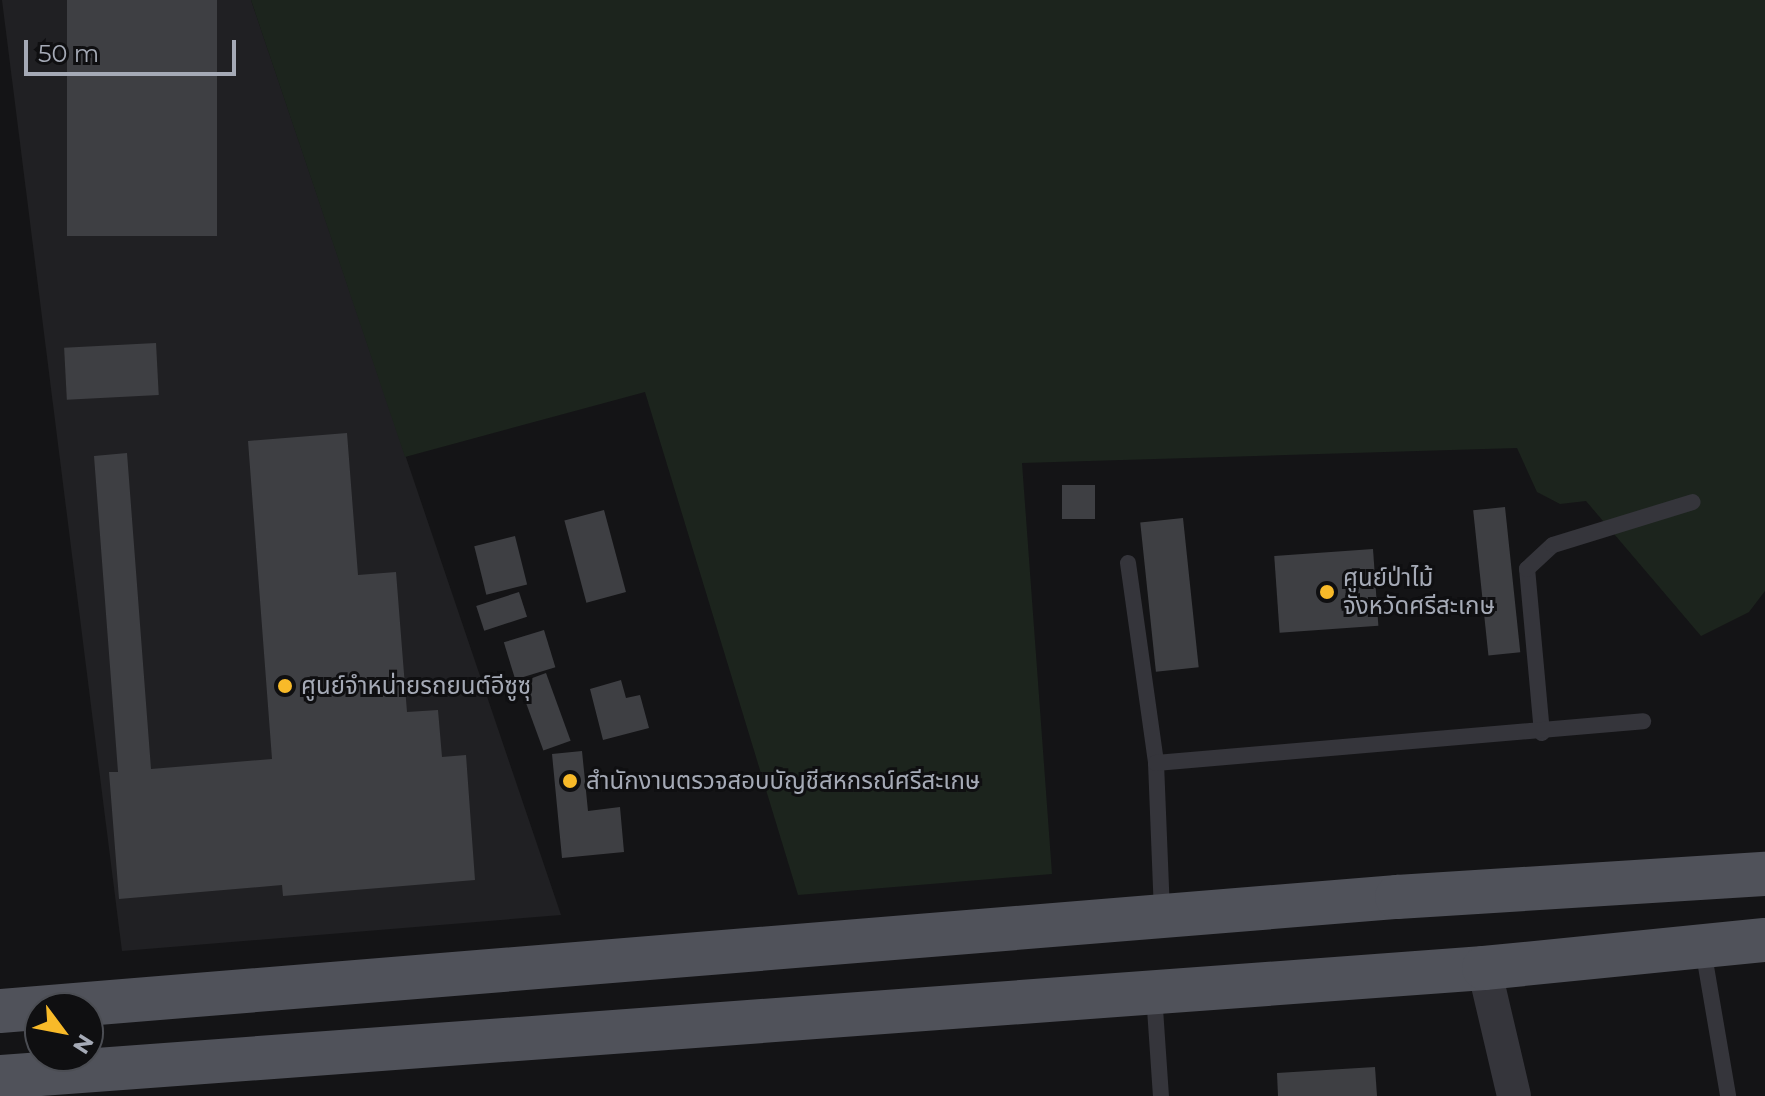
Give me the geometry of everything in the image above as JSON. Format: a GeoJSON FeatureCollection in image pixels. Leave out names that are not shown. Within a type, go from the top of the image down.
{"type":"FeatureCollection","features":[{"type":"Feature","properties":{"kind":"main road"},"geometry":{"type":"LineString","coordinates":[[0,1011],[1162,915],[1765,874]]}},
{"type":"Feature","properties":{"kind":"main road"},"geometry":{"type":"LineString","coordinates":[[0,1077],[1484,968],[1763,941]]}},
{"type":"Feature","properties":{"kind":"street"},"geometry":{"type":"LineString","coordinates":[[1484,968],[1514,1096]]}},
{"type":"Feature","properties":{"kind":"lane"},"geometry":{"type":"LineString","coordinates":[[1542,733],[1527,569],[1553,545],[1693,502]]}},
{"type":"Feature","properties":{"kind":"lane"},"geometry":{"type":"LineString","coordinates":[[1128,563],[1156,763],[1162,915]]}},
{"type":"Feature","properties":{"kind":"lane"},"geometry":{"type":"LineString","coordinates":[[1156,763],[1542,733],[1643,721]]}},
{"type":"Feature","properties":{"kind":"lane"},"geometry":{"type":"LineString","coordinates":[[1703,947],[1728,1096]]}},
{"type":"Feature","properties":{"kind":"lane"},"geometry":{"type":"LineString","coordinates":[[1154,991],[1161,1096]]}},
{"type":"Feature","properties":{"kind":"shaded area","name":"ศูนย์จำหน่ายรถยนต์อีซูซุ"},"geometry":{"type":"Polygon","coordinates":[[[2,0],[251,0],[561,915],[122,951],[2,0]]]}},
{"type":"Feature","properties":{"kind":"shaded area"},"geometry":{"type":"Polygon","coordinates":[[[251,0],[1765,0],[1765,591],[1749,612],[1701,636],[1586,501],[1560,504],[1537,492],[1517,448],[1022,463],[1052,874],[798,895],[645,392],[405,457],[251,0]]]}},
{"type":"Feature","properties":{"kind":"building"},"geometry":{"type":"Polygon","coordinates":[[[67,0],[217,0],[217,236],[67,236],[67,0]]]}},
{"type":"Feature","properties":{"kind":"building"},"geometry":{"type":"Polygon","coordinates":[[[156,343],[159,395],[67,400],[64,348],[156,343]]]}},
{"type":"Feature","properties":{"kind":"building"},"geometry":{"type":"Polygon","coordinates":[[[347,433],[358,575],[396,572],[407,712],[438,710],[442,757],[466,755],[475,880],[283,896],[282,885],[119,899],[109,772],[118,772],[94,456],[127,453],[151,769],[272,759],[248,441],[347,433]]]}},
{"type":"Feature","properties":{"kind":"building"},"geometry":{"type":"Polygon","coordinates":[[[1062,485],[1095,485],[1095,519],[1062,519],[1062,485]]]}},
{"type":"Feature","properties":{"kind":"building"},"geometry":{"type":"Polygon","coordinates":[[[1505,507],[1520,652],[1488,656],[1473,510],[1505,507]]]}},
{"type":"Feature","properties":{"kind":"building"},"geometry":{"type":"Polygon","coordinates":[[[604,510],[626,592],[586,603],[564,521],[604,510]]]}},
{"type":"Feature","properties":{"kind":"building"},"geometry":{"type":"Polygon","coordinates":[[[1183,518],[1199,667],[1156,672],[1140,522],[1183,518]]]}},
{"type":"Feature","properties":{"kind":"building"},"geometry":{"type":"Polygon","coordinates":[[[515,536],[527,585],[486,595],[474,546],[515,536]]]}},
{"type":"Feature","properties":{"kind":"building","name":"ศูนย์ป่าไม้ จังหวัดศรีสะเกษ"},"geometry":{"type":"Polygon","coordinates":[[[1373,549],[1378,626],[1280,633],[1274,556],[1373,549]]]}},
{"type":"Feature","properties":{"kind":"building"},"geometry":{"type":"Polygon","coordinates":[[[519,592],[527,617],[484,631],[476,606],[519,592]]]}},
{"type":"Feature","properties":{"kind":"building"},"geometry":{"type":"Polygon","coordinates":[[[544,630],[555,667],[515,680],[504,642],[544,630]]]}},
{"type":"Feature","properties":{"kind":"building"},"geometry":{"type":"Polygon","coordinates":[[[546,673],[571,741],[543,751],[519,683],[546,673]]]}},
{"type":"Feature","properties":{"kind":"building"},"geometry":{"type":"Polygon","coordinates":[[[621,680],[626,698],[640,695],[649,728],[603,740],[590,689],[621,680]]]}},
{"type":"Feature","properties":{"kind":"building","name":"สำนักงานตรวจสอบบัญชีสหกรณ์ศรีสะเกษ"},"geometry":{"type":"Polygon","coordinates":[[[582,751],[588,811],[620,807],[624,852],[562,858],[552,754],[582,751]]]}},
{"type":"Feature","properties":{"kind":"building"},"geometry":{"type":"Polygon","coordinates":[[[1375,1067],[1377,1096],[1278,1096],[1277,1073],[1375,1067]]]}},
{"type":"Feature","properties":{"kind":"place","name":"ศูนย์ป่าไม้ จังหวัดศรีสะเกษ"},"geometry":{"type":"Point","coordinates":[1327,592]}},
{"type":"Feature","properties":{"kind":"place","name":"ศูนย์จำหน่ายรถยนต์อีซูซุ"},"geometry":{"type":"Point","coordinates":[285,686]}},
{"type":"Feature","properties":{"kind":"place","name":"สำนักงานตรวจสอบบัญชีสหกรณ์ศรีสะเกษ"},"geometry":{"type":"Point","coordinates":[570,781]}}]}
